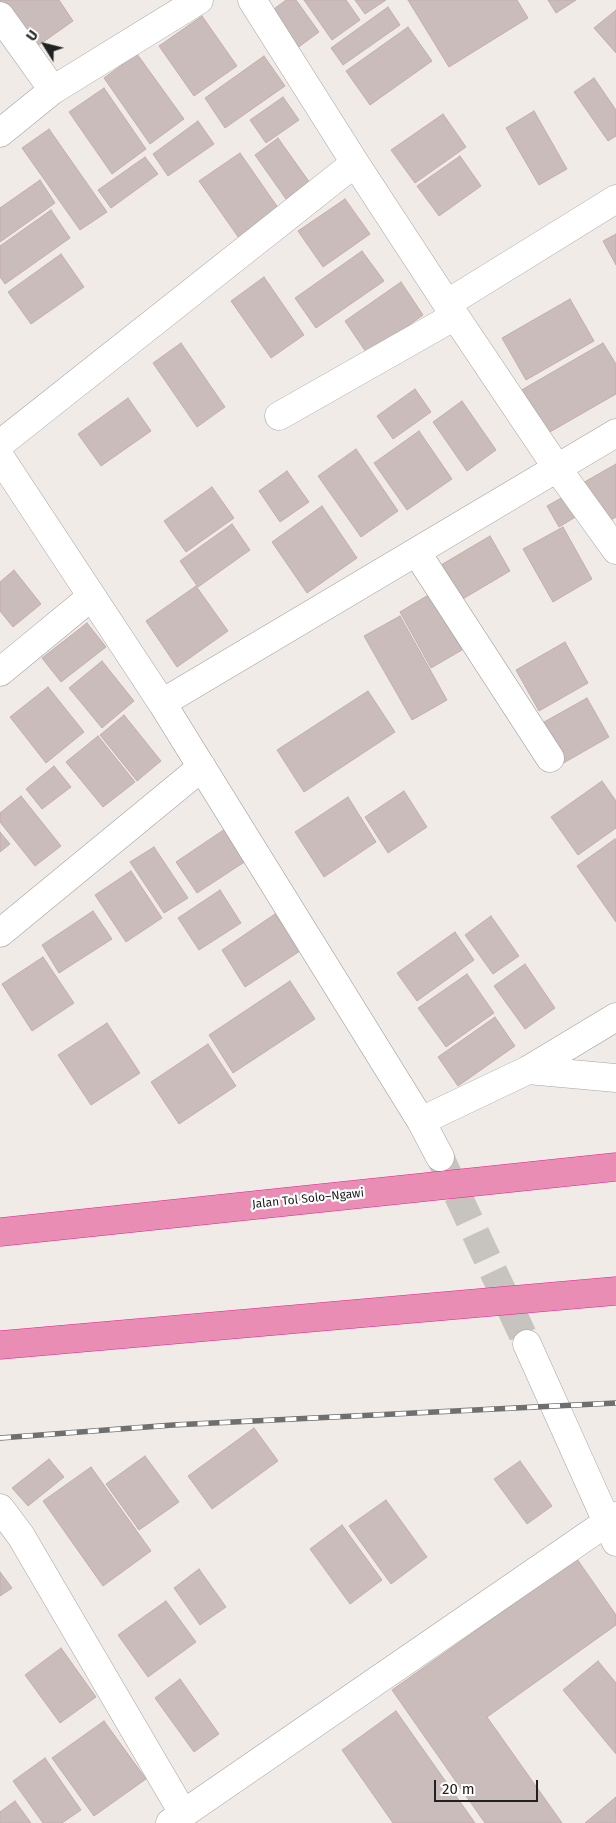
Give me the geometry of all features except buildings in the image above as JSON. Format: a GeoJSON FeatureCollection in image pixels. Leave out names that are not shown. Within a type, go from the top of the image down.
{"type":"FeatureCollection","features":[{"type":"Feature","properties":{"kind":"highway","name":"Jalan Tol Solo–Ngawi"},"geometry":{"type":"LineString","coordinates":[[0,1232],[616,1167]]}},
{"type":"Feature","properties":{"kind":"highway"},"geometry":{"type":"LineString","coordinates":[[0,1345],[616,1291]]}},
{"type":"Feature","properties":{"kind":"street"},"geometry":{"type":"LineString","coordinates":[[0,133],[54,90],[198,0]]}},
{"type":"Feature","properties":{"kind":"street"},"geometry":{"type":"LineString","coordinates":[[252,0],[354,163],[451,310],[557,468],[616,550]]}},
{"type":"Feature","properties":{"kind":"street"},"geometry":{"type":"LineString","coordinates":[[0,16],[54,90]]}},
{"type":"Feature","properties":{"kind":"street"},"geometry":{"type":"LineString","coordinates":[[0,444],[354,163]]}},
{"type":"Feature","properties":{"kind":"street"},"geometry":{"type":"LineString","coordinates":[[279,416],[451,310],[616,199]]}},
{"type":"Feature","properties":{"kind":"street"},"geometry":{"type":"LineString","coordinates":[[162,703],[616,433]]}},
{"type":"Feature","properties":{"kind":"street"},"geometry":{"type":"LineString","coordinates":[[0,457],[202,766],[421,1121],[440,1157]]}},
{"type":"Feature","properties":{"kind":"street"},"geometry":{"type":"LineString","coordinates":[[417,553],[550,758]]}},
{"type":"Feature","properties":{"kind":"street"},"geometry":{"type":"LineString","coordinates":[[0,672],[91,597]]}},
{"type":"Feature","properties":{"kind":"street"},"geometry":{"type":"LineString","coordinates":[[0,933],[202,766]]}},
{"type":"Feature","properties":{"kind":"street"},"geometry":{"type":"LineString","coordinates":[[421,1121],[528,1070],[616,1017]]}},
{"type":"Feature","properties":{"kind":"street"},"geometry":{"type":"LineString","coordinates":[[528,1070],[616,1078]]}},
{"type":"Feature","properties":{"kind":"street"},"geometry":{"type":"LineString","coordinates":[[0,1508],[21,1536],[177,1818],[613,1526],[527,1344]]}},
{"type":"Feature","properties":{"kind":"tunnel"},"geometry":{"type":"LineString","coordinates":[[440,1157],[527,1344]]}},
{"type":"Feature","properties":{"kind":"railway"},"geometry":{"type":"LineString","coordinates":[[0,1438],[173,1425],[616,1403]]}}]}
